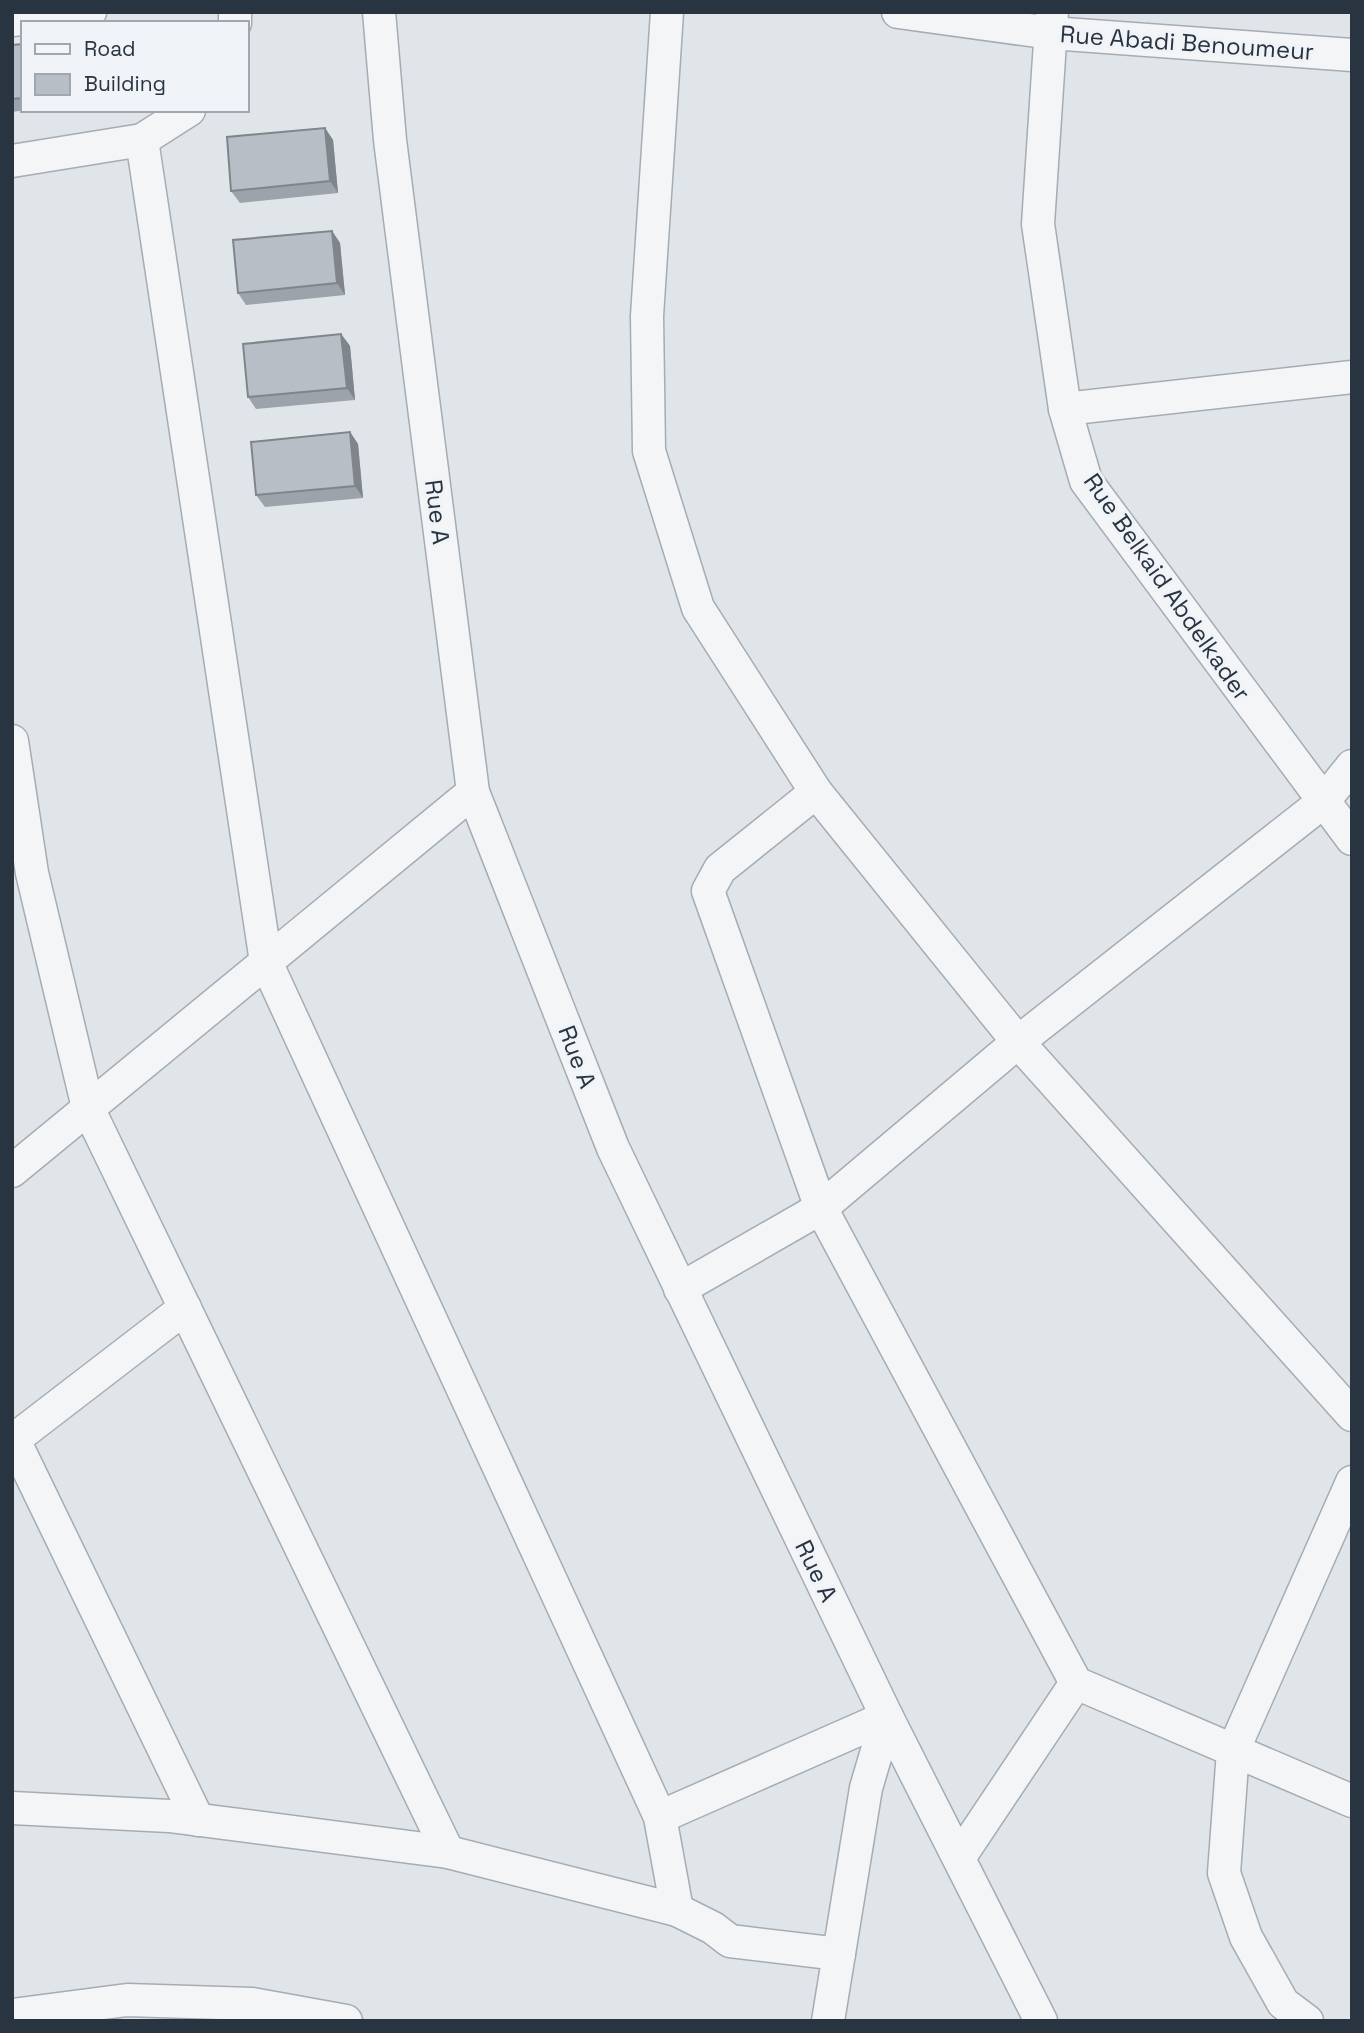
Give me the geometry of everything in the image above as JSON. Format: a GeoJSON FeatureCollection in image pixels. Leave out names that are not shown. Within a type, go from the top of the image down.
{"type":"FeatureCollection","features":[{"type":"Feature","properties":{"kind":"street"},"geometry":{"type":"LineString","coordinates":[[12,20],[90,12]]}},
{"type":"Feature","properties":{"kind":"street","name":"Rue A"},"geometry":{"type":"LineString","coordinates":[[379,12],[390,140],[473,792],[613,1148],[887,1717],[1041,2021]]}},
{"type":"Feature","properties":{"kind":"street"},"geometry":{"type":"LineString","coordinates":[[667,12],[647,316],[649,451],[698,608],[816,792],[1018,1042],[1352,1415]]}},
{"type":"Feature","properties":{"kind":"street","name":"Rue Abadi Benoumeur"},"geometry":{"type":"LineString","coordinates":[[898,12],[1052,23],[1352,55]]}},
{"type":"Feature","properties":{"kind":"street","name":"Rue Belkaid Abdelkader"},"geometry":{"type":"LineString","coordinates":[[1052,23],[1038,224],[1065,409],[1086,481],[1352,839]]}},
{"type":"Feature","properties":{"kind":"street"},"geometry":{"type":"LineString","coordinates":[[12,161],[142,140],[186,112]]}},
{"type":"Feature","properties":{"kind":"street"},"geometry":{"type":"LineString","coordinates":[[142,140],[266,962],[660,1817],[677,1910]]}},
{"type":"Feature","properties":{"kind":"street"},"geometry":{"type":"LineString","coordinates":[[1065,409],[1352,377]]}},
{"type":"Feature","properties":{"kind":"street"},"geometry":{"type":"LineString","coordinates":[[12,741],[22,881],[88,1108],[448,1852]]}},
{"type":"Feature","properties":{"kind":"street"},"geometry":{"type":"LineString","coordinates":[[680,1289],[821,1208],[1018,1042],[1323,802],[1352,766]]}},
{"type":"Feature","properties":{"kind":"street"},"geometry":{"type":"LineString","coordinates":[[12,1171],[473,792]]}},
{"type":"Feature","properties":{"kind":"street"},"geometry":{"type":"LineString","coordinates":[[816,792],[720,869],[708,891],[821,1208],[1076,1683],[1352,1801]]}},
{"type":"Feature","properties":{"kind":"street"},"geometry":{"type":"LineString","coordinates":[[185,1308],[13,1440],[198,1820]]}},
{"type":"Feature","properties":{"kind":"street"},"geometry":{"type":"LineString","coordinates":[[1304,2020],[1283,2003],[1246,1937],[1224,1874],[1233,1751],[1352,1482]]}},
{"type":"Feature","properties":{"kind":"street"},"geometry":{"type":"LineString","coordinates":[[959,1858],[1076,1683]]}},
{"type":"Feature","properties":{"kind":"street"},"geometry":{"type":"LineString","coordinates":[[660,1817],[887,1717]]}},
{"type":"Feature","properties":{"kind":"street"},"geometry":{"type":"LineString","coordinates":[[828,2021],[866,1788],[887,1717]]}},
{"type":"Feature","properties":{"kind":"street"},"geometry":{"type":"LineString","coordinates":[[12,1808],[169,1816],[448,1852],[677,1910],[713,1928],[730,1941],[839,1954]]}},
{"type":"Feature","properties":{"kind":"street"},"geometry":{"type":"LineString","coordinates":[[12,2015],[127,2000],[253,2004],[346,2021]]}},
{"type":"Feature","properties":{"kind":"building"},"geometry":{"type":"Polygon","coordinates":[[[21,44],[21,98],[12,99],[12,45],[21,44]]]}},
{"type":"Feature","properties":{"kind":"building"},"geometry":{"type":"Polygon","coordinates":[[[325,128],[330,181],[231,191],[227,137],[325,128]]]}},
{"type":"Feature","properties":{"kind":"building"},"geometry":{"type":"Polygon","coordinates":[[[332,231],[337,283],[238,293],[233,240],[332,231]]]}},
{"type":"Feature","properties":{"kind":"building"},"geometry":{"type":"Polygon","coordinates":[[[341,334],[347,388],[248,397],[243,344],[341,334]]]}},
{"type":"Feature","properties":{"kind":"building"},"geometry":{"type":"Polygon","coordinates":[[[350,432],[355,486],[256,495],[251,442],[350,432]]]}}]}
